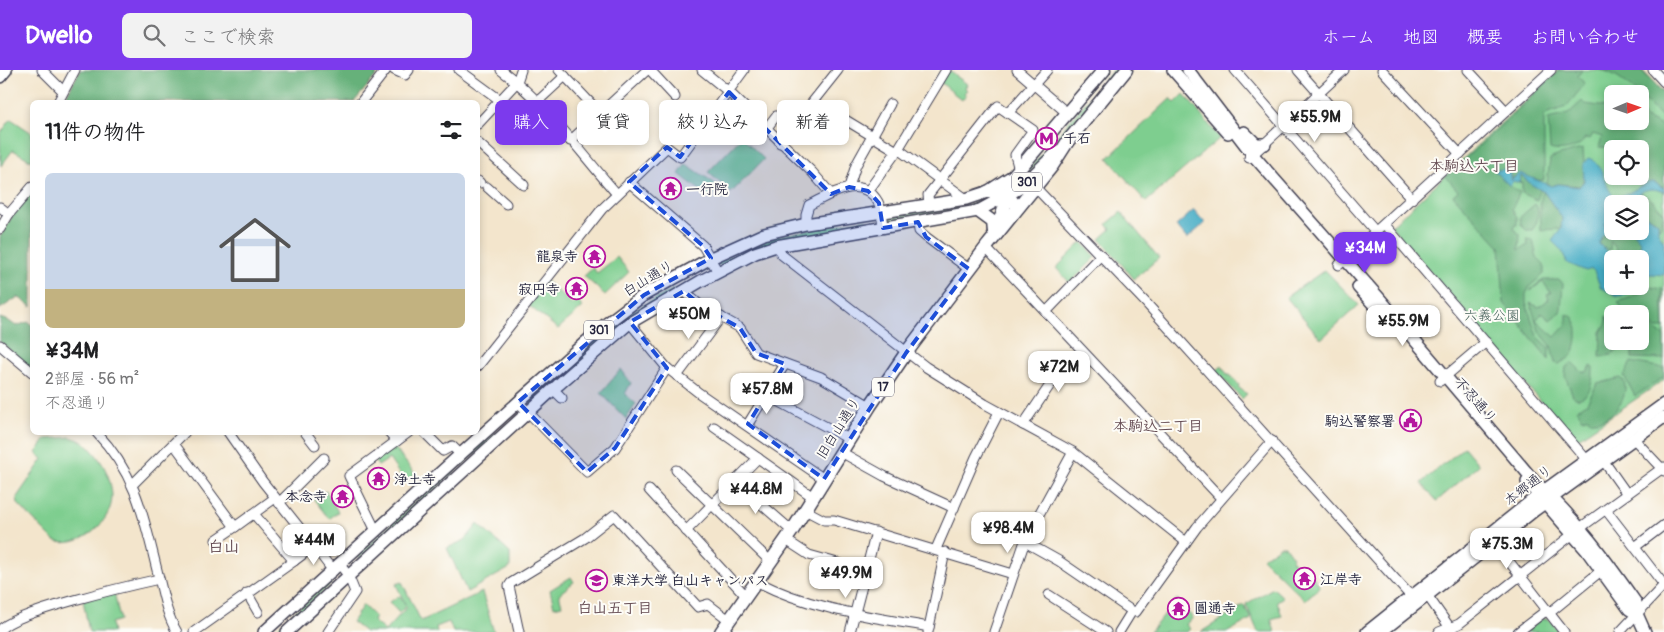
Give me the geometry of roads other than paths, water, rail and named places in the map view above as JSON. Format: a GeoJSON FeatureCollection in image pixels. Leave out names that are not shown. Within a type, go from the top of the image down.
{"type":"FeatureCollection","features":[{"type":"Feature","properties":{"kind":"highway","name":"白山通り"},"geometry":{"type":"LineString","coordinates":[[1017,173],[1104,70]]}},
{"type":"Feature","properties":{"kind":"highway","name":"白山通り"},"geometry":{"type":"LineString","coordinates":[[1068,141],[1126,70]]}},
{"type":"Feature","properties":{"kind":"highway","name":"17"},"geometry":{"type":"LineString","coordinates":[[987,246],[1014,215],[1068,141]]}},
{"type":"Feature","properties":{"kind":"highway","name":"17"},"geometry":{"type":"LineString","coordinates":[[987,246],[1017,173]]}},
{"type":"Feature","properties":{"kind":"highway"},"geometry":{"type":"LineString","coordinates":[[987,192],[1008,196],[1015,207],[1014,215]]}},
{"type":"Feature","properties":{"kind":"highway"},"geometry":{"type":"LineString","coordinates":[[978,211],[993,222],[994,232]]}},
{"type":"Feature","properties":{"kind":"highway","name":"旧白山通り"},"geometry":{"type":"LineString","coordinates":[[721,632],[789,536],[824,478],[906,352],[987,246]]}},
{"type":"Feature","properties":{"kind":"main road"},"geometry":{"type":"LineString","coordinates":[[0,77],[6,70]]}},
{"type":"Feature","properties":{"kind":"main road","name":"不忍通り"},"geometry":{"type":"LineString","coordinates":[[1173,70],[1251,156],[1442,378],[1535,482],[1545,497],[1636,603],[1637,614],[1645,632]]}},
{"type":"Feature","properties":{"kind":"main road","name":"不忍通り"},"geometry":{"type":"LineString","coordinates":[[1188,70],[1203,87],[1251,156]]}},
{"type":"Feature","properties":{"kind":"main road"},"geometry":{"type":"LineString","coordinates":[[1203,87],[1215,97],[1254,143],[1265,144]]}},
{"type":"Feature","properties":{"kind":"main road","name":"白山通り"},"geometry":{"type":"LineString","coordinates":[[286,632],[552,389],[630,323],[718,272],[755,253],[776,246],[978,211],[1008,196],[1033,177],[1068,141]]}},
{"type":"Feature","properties":{"kind":"main road","name":"白山通り"},"geometry":{"type":"LineString","coordinates":[[264,632],[518,402],[628,306],[644,295],[711,258],[764,234],[806,224],[966,199],[987,192],[1017,173]]}},
{"type":"Feature","properties":{"kind":"main road"},"geometry":{"type":"LineString","coordinates":[[628,306],[650,299],[674,285],[684,290]]}},
{"type":"Feature","properties":{"kind":"main road","name":"本郷通り"},"geometry":{"type":"LineString","coordinates":[[1381,632],[1494,542],[1586,459],[1664,404]]}},
{"type":"Feature","properties":{"kind":"main road"},"geometry":{"type":"LineString","coordinates":[[506,413],[515,424]]}},
{"type":"Feature","properties":{"kind":"main road","name":"本郷通り"},"geometry":{"type":"LineString","coordinates":[[1367,632],[1545,497],[1603,460],[1664,417]]}},
{"type":"Feature","properties":{"kind":"main road","name":"不忍通り"},"geometry":{"type":"LineString","coordinates":[[1576,531],[1629,609],[1637,614]]}},
{"type":"Feature","properties":{"kind":"street"},"geometry":{"type":"LineString","coordinates":[[42,70],[63,91]]}},
{"type":"Feature","properties":{"kind":"street"},"geometry":{"type":"LineString","coordinates":[[59,100],[75,70]]}},
{"type":"Feature","properties":{"kind":"street"},"geometry":{"type":"LineString","coordinates":[[363,100],[386,70]]}},
{"type":"Feature","properties":{"kind":"street"},"geometry":{"type":"LineString","coordinates":[[394,70],[405,75],[409,70]]}},
{"type":"Feature","properties":{"kind":"street"},"geometry":{"type":"LineString","coordinates":[[459,70],[498,100]]}},
{"type":"Feature","properties":{"kind":"street"},"geometry":{"type":"LineString","coordinates":[[501,70],[517,82],[534,100]]}},
{"type":"Feature","properties":{"kind":"street"},"geometry":{"type":"LineString","coordinates":[[500,100],[517,82],[521,70]]}},
{"type":"Feature","properties":{"kind":"street"},"geometry":{"type":"LineString","coordinates":[[615,100],[648,70],[675,97]]}},
{"type":"Feature","properties":{"kind":"street"},"geometry":{"type":"LineString","coordinates":[[702,70],[737,100]]}},
{"type":"Feature","properties":{"kind":"street"},"geometry":{"type":"LineString","coordinates":[[480,363],[582,231],[617,194],[667,147],[680,157],[744,70]]}},
{"type":"Feature","properties":{"kind":"street"},"geometry":{"type":"LineString","coordinates":[[814,100],[838,70]]}},
{"type":"Feature","properties":{"kind":"street"},"geometry":{"type":"LineString","coordinates":[[868,191],[897,150],[946,70]]}},
{"type":"Feature","properties":{"kind":"street"},"geometry":{"type":"LineString","coordinates":[[1017,70],[1067,113]]}},
{"type":"Feature","properties":{"kind":"street"},"geometry":{"type":"LineString","coordinates":[[1008,113],[1047,70]]}},
{"type":"Feature","properties":{"kind":"street"},"geometry":{"type":"LineString","coordinates":[[1235,70],[1376,232]]}},
{"type":"Feature","properties":{"kind":"street"},"geometry":{"type":"LineString","coordinates":[[1298,70],[1412,199]]}},
{"type":"Feature","properties":{"kind":"street"},"geometry":{"type":"LineString","coordinates":[[1251,156],[1344,70]]}},
{"type":"Feature","properties":{"kind":"street"},"geometry":{"type":"LineString","coordinates":[[1382,70],[1460,154]]}},
{"type":"Feature","properties":{"kind":"street"},"geometry":{"type":"LineString","coordinates":[[1468,70],[1506,112]]}},
{"type":"Feature","properties":{"kind":"street"},"geometry":{"type":"LineString","coordinates":[[1342,263],[1551,70]]}},
{"type":"Feature","properties":{"kind":"street"},"geometry":{"type":"LineString","coordinates":[[1653,70],[1664,82]]}},
{"type":"Feature","properties":{"kind":"street"},"geometry":{"type":"LineString","coordinates":[[541,100],[562,73],[588,100]]}},
{"type":"Feature","properties":{"kind":"street"},"geometry":{"type":"LineString","coordinates":[[849,186],[856,165],[890,104]]}},
{"type":"Feature","properties":{"kind":"street"},"geometry":{"type":"LineString","coordinates":[[480,122],[495,105]]}},
{"type":"Feature","properties":{"kind":"street"},"geometry":{"type":"LineString","coordinates":[[930,204],[928,195],[998,106],[1033,130],[1015,155],[1017,173]]}},
{"type":"Feature","properties":{"kind":"street"},"geometry":{"type":"LineString","coordinates":[[767,128],[776,116]]}},
{"type":"Feature","properties":{"kind":"street"},"geometry":{"type":"LineString","coordinates":[[849,122],[897,150],[966,199]]}},
{"type":"Feature","properties":{"kind":"street"},"geometry":{"type":"LineString","coordinates":[[767,130],[777,140]]}},
{"type":"Feature","properties":{"kind":"street"},"geometry":{"type":"LineString","coordinates":[[570,141],[577,134]]}},
{"type":"Feature","properties":{"kind":"street"},"geometry":{"type":"LineString","coordinates":[[567,138],[617,194]]}},
{"type":"Feature","properties":{"kind":"street"},"geometry":{"type":"LineString","coordinates":[[480,145],[524,185]]}},
{"type":"Feature","properties":{"kind":"street"},"geometry":{"type":"LineString","coordinates":[[782,145],[812,172],[831,194]]}},
{"type":"Feature","properties":{"kind":"street"},"geometry":{"type":"LineString","coordinates":[[630,182],[703,246],[718,272]]}},
{"type":"Feature","properties":{"kind":"street"},"geometry":{"type":"LineString","coordinates":[[482,184],[506,204]]}},
{"type":"Feature","properties":{"kind":"street"},"geometry":{"type":"LineString","coordinates":[[806,224],[807,207],[849,186],[868,191],[879,203],[883,228]]}},
{"type":"Feature","properties":{"kind":"street"},"geometry":{"type":"LineString","coordinates":[[1035,187],[1101,255],[1412,596],[1427,596],[1452,629]]}},
{"type":"Feature","properties":{"kind":"street"},"geometry":{"type":"LineString","coordinates":[[0,230],[9,214],[30,188]]}},
{"type":"Feature","properties":{"kind":"street"},"geometry":{"type":"LineString","coordinates":[[0,206],[9,214]]}},
{"type":"Feature","properties":{"kind":"street"},"geometry":{"type":"LineString","coordinates":[[918,222],[919,231],[969,269]]}},
{"type":"Feature","properties":{"kind":"street"},"geometry":{"type":"LineString","coordinates":[[1385,225],[1586,459]]}},
{"type":"Feature","properties":{"kind":"street"},"geometry":{"type":"LineString","coordinates":[[776,246],[782,255],[906,352],[999,412],[1073,452],[1186,542]]}},
{"type":"Feature","properties":{"kind":"street"},"geometry":{"type":"LineString","coordinates":[[987,246],[1082,351],[1220,498]]}},
{"type":"Feature","properties":{"kind":"street"},"geometry":{"type":"LineString","coordinates":[[1046,312],[1101,255]]}},
{"type":"Feature","properties":{"kind":"street"},"geometry":{"type":"LineString","coordinates":[[684,290],[700,306],[740,328],[756,354],[821,377],[870,406]]}},
{"type":"Feature","properties":{"kind":"street"},"geometry":{"type":"LineString","coordinates":[[676,376],[721,317]]}},
{"type":"Feature","properties":{"kind":"street"},"geometry":{"type":"LineString","coordinates":[[630,323],[667,368],[676,376],[824,478]]}},
{"type":"Feature","properties":{"kind":"street"},"geometry":{"type":"LineString","coordinates":[[1442,378],[1486,342]]}},
{"type":"Feature","properties":{"kind":"street"},"geometry":{"type":"LineString","coordinates":[[0,345],[30,370]]}},
{"type":"Feature","properties":{"kind":"street"},"geometry":{"type":"LineString","coordinates":[[1023,425],[1050,384],[1082,351]]}},
{"type":"Feature","properties":{"kind":"street"},"geometry":{"type":"LineString","coordinates":[[748,424],[785,364]]}},
{"type":"Feature","properties":{"kind":"street"},"geometry":{"type":"LineString","coordinates":[[518,402],[587,472],[615,448],[667,368]]}},
{"type":"Feature","properties":{"kind":"street"},"geometry":{"type":"LineString","coordinates":[[552,389],[562,398]]}},
{"type":"Feature","properties":{"kind":"street"},"geometry":{"type":"LineString","coordinates":[[765,394],[849,439]]}},
{"type":"Feature","properties":{"kind":"street"},"geometry":{"type":"LineString","coordinates":[[936,549],[999,412]]}},
{"type":"Feature","properties":{"kind":"street"},"geometry":{"type":"LineString","coordinates":[[714,427],[813,497]]}},
{"type":"Feature","properties":{"kind":"street"},"geometry":{"type":"LineString","coordinates":[[99,435],[118,458],[133,484],[166,608],[177,632]]}},
{"type":"Feature","properties":{"kind":"street"},"geometry":{"type":"LineString","coordinates":[[133,484],[181,435]]}},
{"type":"Feature","properties":{"kind":"street"},"geometry":{"type":"LineString","coordinates":[[230,435],[277,501],[314,546],[336,568],[348,575],[355,592],[328,632]]}},
{"type":"Feature","properties":{"kind":"street"},"geometry":{"type":"LineString","coordinates":[[307,435],[315,446]]}},
{"type":"Feature","properties":{"kind":"street"},"geometry":{"type":"LineString","coordinates":[[391,435],[397,442]]}},
{"type":"Feature","properties":{"kind":"street"},"geometry":{"type":"LineString","coordinates":[[376,532],[349,476],[405,435]]}},
{"type":"Feature","properties":{"kind":"street"},"geometry":{"type":"LineString","coordinates":[[427,435],[443,451],[452,446],[461,455]]}},
{"type":"Feature","properties":{"kind":"street"},"geometry":{"type":"LineString","coordinates":[[1439,632],[1452,629],[1459,624],[1576,531],[1663,469],[1633,438]]}},
{"type":"Feature","properties":{"kind":"street"},"geometry":{"type":"LineString","coordinates":[[1025,542],[1059,561],[1136,612],[1220,498],[1272,441]]}},
{"type":"Feature","properties":{"kind":"street"},"geometry":{"type":"LineString","coordinates":[[174,444],[236,527]]}},
{"type":"Feature","properties":{"kind":"street"},"geometry":{"type":"LineString","coordinates":[[841,452],[884,476],[954,508]]}},
{"type":"Feature","properties":{"kind":"street"},"geometry":{"type":"LineString","coordinates":[[994,632],[1025,542],[1043,503],[1073,452]]}},
{"type":"Feature","properties":{"kind":"street"},"geometry":{"type":"LineString","coordinates":[[216,540],[277,501],[324,458]]}},
{"type":"Feature","properties":{"kind":"street"},"geometry":{"type":"LineString","coordinates":[[686,531],[758,458]]}},
{"type":"Feature","properties":{"kind":"street"},"geometry":{"type":"LineString","coordinates":[[1603,460],[1627,494]]}},
{"type":"Feature","properties":{"kind":"street"},"geometry":{"type":"LineString","coordinates":[[676,470],[711,506],[771,562]]}},
{"type":"Feature","properties":{"kind":"street"},"geometry":{"type":"LineString","coordinates":[[736,482],[809,555],[866,571]]}},
{"type":"Feature","properties":{"kind":"street"},"geometry":{"type":"LineString","coordinates":[[649,490],[746,596]]}},
{"type":"Feature","properties":{"kind":"street"},"geometry":{"type":"LineString","coordinates":[[805,510],[824,520],[834,520],[936,549],[1013,574]]}},
{"type":"Feature","properties":{"kind":"street"},"geometry":{"type":"LineString","coordinates":[[1606,510],[1635,547],[1662,590],[1620,632]]}},
{"type":"Feature","properties":{"kind":"street"},"geometry":{"type":"LineString","coordinates":[[254,514],[294,561]]}},
{"type":"Feature","properties":{"kind":"street"},"geometry":{"type":"LineString","coordinates":[[519,632],[509,586],[511,583],[585,538],[614,515],[698,607],[708,604],[729,620]]}},
{"type":"Feature","properties":{"kind":"street"},"geometry":{"type":"LineString","coordinates":[[1635,547],[1664,524]]}},
{"type":"Feature","properties":{"kind":"street"},"geometry":{"type":"LineString","coordinates":[[850,632],[876,532]]}},
{"type":"Feature","properties":{"kind":"street"},"geometry":{"type":"LineString","coordinates":[[1494,542],[1564,632]]}},
{"type":"Feature","properties":{"kind":"street"},"geometry":{"type":"LineString","coordinates":[[194,632],[314,546]]}},
{"type":"Feature","properties":{"kind":"street"},"geometry":{"type":"LineString","coordinates":[[758,582],[779,592],[854,613],[929,630],[945,552]]}},
{"type":"Feature","properties":{"kind":"street"},"geometry":{"type":"LineString","coordinates":[[1518,632],[1548,612],[1602,570]]}},
{"type":"Feature","properties":{"kind":"street"},"geometry":{"type":"LineString","coordinates":[[0,630],[7,624],[55,607],[109,590],[159,579]]}},
{"type":"Feature","properties":{"kind":"street"},"geometry":{"type":"LineString","coordinates":[[247,594],[258,612]]}},
{"type":"Feature","properties":{"kind":"street"},"geometry":{"type":"LineString","coordinates":[[1050,595],[1106,632]]}},
{"type":"Feature","properties":{"kind":"street"},"geometry":{"type":"LineString","coordinates":[[1119,632],[1132,611]]}},
{"type":"Feature","properties":{"kind":"water"},"geometry":{"type":"Polygon","coordinates":[[[1588,158],[1598,165],[1604,178],[1604,185],[1607,185],[1614,195],[1604,195],[1604,234],[1599,244],[1605,250],[1604,289],[1601,288],[1592,269],[1586,271],[1567,263],[1562,251],[1552,241],[1561,229],[1562,218],[1544,192],[1532,185],[1521,175],[1519,183],[1513,181],[1510,186],[1494,171],[1504,169],[1509,171],[1511,180],[1520,173],[1551,186],[1558,184],[1579,187],[1584,181],[1583,164],[1588,158]]]}},
{"type":"Feature","properties":{"kind":"water"},"geometry":{"type":"Polygon","coordinates":[[[1649,182],[1664,188],[1664,192],[1650,189],[1638,194],[1624,195],[1643,185],[1649,185],[1649,182]]]}},
{"type":"Feature","properties":{"kind":"water"},"geometry":{"type":"Polygon","coordinates":[[[1194,210],[1205,223],[1187,239],[1176,226],[1194,210]]]}},
{"type":"Feature","properties":{"kind":"water"},"geometry":{"type":"Polygon","coordinates":[[[1649,217],[1658,222],[1658,232],[1664,242],[1664,275],[1649,275],[1649,250],[1641,250],[1640,241],[1649,240],[1649,217]]]}},
{"type":"Feature","properties":{"kind":"place","name":"千石"},"geometry":{"type":"Point","coordinates":[1047,138]}},
{"type":"Feature","properties":{"kind":"place","name":"一行院"},"geometry":{"type":"Point","coordinates":[670,189]}},
{"type":"Feature","properties":{"kind":"place","name":"龍泉寺"},"geometry":{"type":"Point","coordinates":[594,256]}},
{"type":"Feature","properties":{"kind":"place","name":"寂円寺"},"geometry":{"type":"Point","coordinates":[576,289]}},
{"type":"Feature","properties":{"kind":"place","name":"駒込警察署"},"geometry":{"type":"Point","coordinates":[1411,421]}},
{"type":"Feature","properties":{"kind":"place","name":"浄土寺"},"geometry":{"type":"Point","coordinates":[378,479]}},
{"type":"Feature","properties":{"kind":"place","name":"本念寺"},"geometry":{"type":"Point","coordinates":[343,496]}},
{"type":"Feature","properties":{"kind":"place","name":"江岸寺"},"geometry":{"type":"Point","coordinates":[1304,579]}},
{"type":"Feature","properties":{"kind":"place","name":"東洋大学 白山キャンパス"},"geometry":{"type":"Point","coordinates":[596,580]}},
{"type":"Feature","properties":{"kind":"place","name":"圓通寺"},"geometry":{"type":"Point","coordinates":[1178,608]}},
{"type":"Feature","properties":{"kind":"district","name":"本駒込六丁目"},"geometry":{"type":"Point","coordinates":[1474,166]}},
{"type":"Feature","properties":{"kind":"district","name":"本駒込二丁目"},"geometry":{"type":"Point","coordinates":[1158,426]}},
{"type":"Feature","properties":{"kind":"district","name":"白山"},"geometry":{"type":"Point","coordinates":[224,546]}},
{"type":"Feature","properties":{"kind":"district","name":"白山五丁目"},"geometry":{"type":"Point","coordinates":[615,608]}},
{"type":"Feature","properties":{"kind":"park label","name":"六義公園"},"geometry":{"type":"Point","coordinates":[1492,315]}}]}
